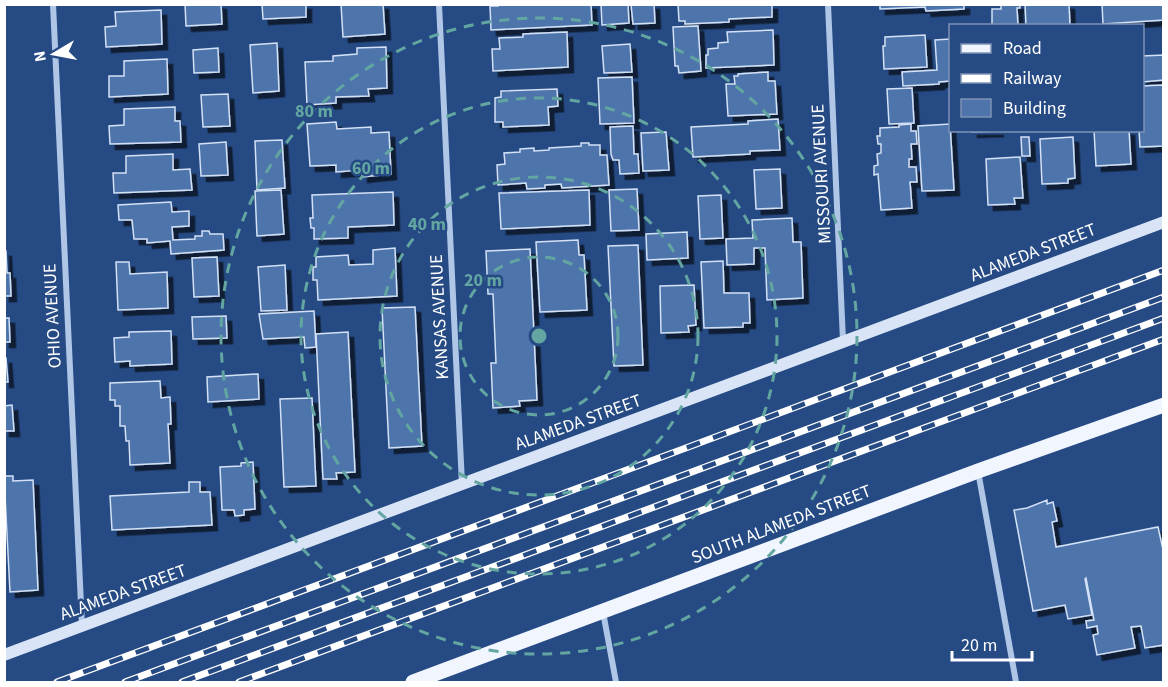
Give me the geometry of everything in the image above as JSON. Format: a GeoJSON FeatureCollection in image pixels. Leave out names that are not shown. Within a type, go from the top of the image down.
{"type":"FeatureCollection","features":[{"type":"Feature","properties":{"kind":"main road","name":"SOUTH ALAMEDA STREET"},"geometry":{"type":"LineString","coordinates":[[413,682],[978,471],[1164,405]]}},
{"type":"Feature","properties":{"kind":"street","name":"OHIO AVENUE"},"geometry":{"type":"LineString","coordinates":[[52,4],[82,626]]}},
{"type":"Feature","properties":{"kind":"street","name":"KANSAS AVENUE"},"geometry":{"type":"LineString","coordinates":[[439,4],[462,484]]}},
{"type":"Feature","properties":{"kind":"street","name":"MISSOURI AVENUE"},"geometry":{"type":"LineString","coordinates":[[828,4],[843,342]]}},
{"type":"Feature","properties":{"kind":"street","name":"ALAMEDA STREET"},"geometry":{"type":"LineString","coordinates":[[4,656],[1164,222]]}},
{"type":"Feature","properties":{"kind":"street"},"geometry":{"type":"LineString","coordinates":[[978,471],[1016,682]]}},
{"type":"Feature","properties":{"kind":"street"},"geometry":{"type":"LineString","coordinates":[[603,612],[616,682]]}},
{"type":"Feature","properties":{"kind":"building"},"geometry":{"type":"Polygon","coordinates":[[[185,4],[221,4],[222,24],[186,26],[185,4]]]}},
{"type":"Feature","properties":{"kind":"building"},"geometry":{"type":"Polygon","coordinates":[[[262,4],[306,4],[306,17],[263,19],[262,4]]]}},
{"type":"Feature","properties":{"kind":"building"},"geometry":{"type":"Polygon","coordinates":[[[341,4],[383,4],[385,34],[343,37],[341,4]]]}},
{"type":"Feature","properties":{"kind":"building"},"geometry":{"type":"Polygon","coordinates":[[[498,4],[591,4],[592,25],[491,30],[490,6],[498,6],[498,4]]]}},
{"type":"Feature","properties":{"kind":"building"},"geometry":{"type":"Polygon","coordinates":[[[601,4],[628,4],[629,23],[602,25],[601,4]]]}},
{"type":"Feature","properties":{"kind":"building"},"geometry":{"type":"Polygon","coordinates":[[[631,4],[654,4],[655,23],[633,24],[631,4]]]}},
{"type":"Feature","properties":{"kind":"building"},"geometry":{"type":"Polygon","coordinates":[[[678,4],[772,4],[772,17],[685,24],[685,21],[679,21],[678,4]]]}},
{"type":"Feature","properties":{"kind":"building"},"geometry":{"type":"Polygon","coordinates":[[[880,4],[964,4],[964,9],[926,11],[925,7],[880,9],[880,4]]]}},
{"type":"Feature","properties":{"kind":"building"},"geometry":{"type":"Polygon","coordinates":[[[1001,4],[1020,4],[1020,8],[1017,8],[1018,24],[992,24],[992,9],[1001,9],[1001,4]]]}},
{"type":"Feature","properties":{"kind":"building"},"geometry":{"type":"Polygon","coordinates":[[[1025,4],[1069,4],[1070,24],[1026,24],[1025,4]]]}},
{"type":"Feature","properties":{"kind":"building"},"geometry":{"type":"Polygon","coordinates":[[[1102,4],[1164,4],[1164,20],[1103,24],[1102,4]]]}},
{"type":"Feature","properties":{"kind":"building"},"geometry":{"type":"Polygon","coordinates":[[[161,10],[162,44],[106,47],[105,27],[116,26],[115,12],[161,10]]]}},
{"type":"Feature","properties":{"kind":"building"},"geometry":{"type":"Polygon","coordinates":[[[698,26],[701,71],[679,73],[678,66],[675,66],[673,27],[698,26]]]}},
{"type":"Feature","properties":{"kind":"building"},"geometry":{"type":"Polygon","coordinates":[[[773,30],[774,65],[706,68],[708,49],[718,48],[718,43],[728,42],[727,32],[773,30]]]}},
{"type":"Feature","properties":{"kind":"building"},"geometry":{"type":"Polygon","coordinates":[[[567,32],[568,67],[493,71],[492,49],[500,49],[499,38],[523,37],[523,34],[567,32]]]}},
{"type":"Feature","properties":{"kind":"building"},"geometry":{"type":"Polygon","coordinates":[[[925,35],[927,67],[884,69],[885,37],[925,35]]]}},
{"type":"Feature","properties":{"kind":"building"},"geometry":{"type":"Polygon","coordinates":[[[949,39],[949,81],[939,82],[939,84],[903,86],[902,72],[937,70],[935,40],[949,39]]]}},
{"type":"Feature","properties":{"kind":"building"},"geometry":{"type":"Polygon","coordinates":[[[277,43],[279,91],[253,93],[250,45],[277,43]]]}},
{"type":"Feature","properties":{"kind":"building"},"geometry":{"type":"Polygon","coordinates":[[[630,44],[632,72],[604,73],[602,46],[630,44]]]}},
{"type":"Feature","properties":{"kind":"building"},"geometry":{"type":"Polygon","coordinates":[[[386,47],[387,88],[368,89],[369,96],[336,97],[336,103],[307,105],[305,62],[333,61],[333,56],[357,54],[357,48],[386,47]]]}},
{"type":"Feature","properties":{"kind":"building"},"geometry":{"type":"Polygon","coordinates":[[[218,48],[219,72],[194,73],[193,50],[218,48]]]}},
{"type":"Feature","properties":{"kind":"building"},"geometry":{"type":"Polygon","coordinates":[[[1164,55],[1164,80],[1144,82],[1144,56],[1164,55]]]}},
{"type":"Feature","properties":{"kind":"building"},"geometry":{"type":"Polygon","coordinates":[[[167,59],[168,94],[109,97],[109,76],[124,76],[124,61],[167,59]]]}},
{"type":"Feature","properties":{"kind":"building"},"geometry":{"type":"Polygon","coordinates":[[[768,72],[768,81],[775,81],[777,114],[728,116],[726,84],[735,84],[734,76],[738,74],[768,72]]]}},
{"type":"Feature","properties":{"kind":"building"},"geometry":{"type":"Polygon","coordinates":[[[632,77],[634,123],[600,124],[598,78],[632,77]]]}},
{"type":"Feature","properties":{"kind":"building"},"geometry":{"type":"Polygon","coordinates":[[[1164,85],[1164,146],[1140,147],[1139,132],[1144,132],[1144,86],[1164,85]]]}},
{"type":"Feature","properties":{"kind":"building"},"geometry":{"type":"Polygon","coordinates":[[[912,88],[914,123],[889,124],[887,89],[912,88]]]}},
{"type":"Feature","properties":{"kind":"building"},"geometry":{"type":"Polygon","coordinates":[[[557,89],[558,106],[548,107],[549,125],[503,127],[503,122],[495,122],[495,98],[501,97],[501,91],[557,89]]]}},
{"type":"Feature","properties":{"kind":"building"},"geometry":{"type":"Polygon","coordinates":[[[228,94],[230,126],[203,127],[201,95],[228,94]]]}},
{"type":"Feature","properties":{"kind":"building"},"geometry":{"type":"Polygon","coordinates":[[[175,107],[175,121],[180,121],[181,142],[110,144],[109,126],[124,125],[124,109],[175,107]]]}},
{"type":"Feature","properties":{"kind":"building"},"geometry":{"type":"Polygon","coordinates":[[[778,119],[780,150],[693,157],[691,127],[748,124],[748,121],[778,119]]]}},
{"type":"Feature","properties":{"kind":"building"},"geometry":{"type":"Polygon","coordinates":[[[336,122],[337,129],[371,127],[371,133],[389,132],[391,174],[362,177],[362,170],[336,172],[336,165],[310,166],[307,124],[336,122]]]}},
{"type":"Feature","properties":{"kind":"building"},"geometry":{"type":"Polygon","coordinates":[[[911,124],[911,131],[916,131],[917,144],[911,144],[912,159],[909,159],[909,167],[916,167],[917,182],[910,182],[912,208],[881,210],[878,174],[874,175],[874,166],[878,165],[877,154],[881,153],[881,144],[878,144],[877,136],[880,136],[880,128],[911,124]]]}},
{"type":"Feature","properties":{"kind":"building"},"geometry":{"type":"Polygon","coordinates":[[[949,124],[954,190],[922,191],[918,126],[949,124]]]}},
{"type":"Feature","properties":{"kind":"building"},"geometry":{"type":"Polygon","coordinates":[[[633,126],[634,154],[638,154],[639,173],[620,174],[619,160],[613,160],[611,154],[610,127],[633,126]]]}},
{"type":"Feature","properties":{"kind":"building"},"geometry":{"type":"Polygon","coordinates":[[[666,132],[669,170],[643,171],[641,133],[666,132]]]}},
{"type":"Feature","properties":{"kind":"building"},"geometry":{"type":"Polygon","coordinates":[[[1094,132],[1129,132],[1131,164],[1096,166],[1094,132]]]}},
{"type":"Feature","properties":{"kind":"building"},"geometry":{"type":"Polygon","coordinates":[[[1021,137],[1029,137],[1030,156],[1022,156],[1021,137]]]}},
{"type":"Feature","properties":{"kind":"building"},"geometry":{"type":"Polygon","coordinates":[[[1073,137],[1075,178],[1068,179],[1068,183],[1042,184],[1040,139],[1073,137]]]}},
{"type":"Feature","properties":{"kind":"building"},"geometry":{"type":"Polygon","coordinates":[[[282,140],[285,188],[257,190],[255,141],[282,140]]]}},
{"type":"Feature","properties":{"kind":"building"},"geometry":{"type":"Polygon","coordinates":[[[226,142],[228,175],[201,176],[199,144],[226,142]]]}},
{"type":"Feature","properties":{"kind":"building"},"geometry":{"type":"Polygon","coordinates":[[[581,143],[600,145],[600,155],[607,155],[609,185],[562,188],[561,184],[527,189],[526,183],[498,185],[497,165],[505,164],[504,153],[520,152],[520,149],[534,148],[534,151],[581,146],[581,143]]]}},
{"type":"Feature","properties":{"kind":"building"},"geometry":{"type":"Polygon","coordinates":[[[173,154],[173,170],[190,169],[192,190],[114,193],[113,173],[126,173],[126,156],[173,154]]]}},
{"type":"Feature","properties":{"kind":"building"},"geometry":{"type":"Polygon","coordinates":[[[1020,157],[1023,198],[1014,198],[1015,204],[988,205],[986,159],[1020,157]]]}},
{"type":"Feature","properties":{"kind":"building"},"geometry":{"type":"Polygon","coordinates":[[[780,169],[782,208],[756,209],[754,170],[780,169]]]}},
{"type":"Feature","properties":{"kind":"building"},"geometry":{"type":"Polygon","coordinates":[[[637,189],[639,230],[611,231],[609,190],[637,189]]]}},
{"type":"Feature","properties":{"kind":"building"},"geometry":{"type":"Polygon","coordinates":[[[281,190],[284,234],[257,236],[255,191],[281,190]]]}},
{"type":"Feature","properties":{"kind":"building"},"geometry":{"type":"Polygon","coordinates":[[[589,190],[590,225],[501,229],[499,193],[589,190]]]}},
{"type":"Feature","properties":{"kind":"building"},"geometry":{"type":"Polygon","coordinates":[[[393,192],[394,225],[348,227],[348,238],[314,239],[314,228],[311,228],[310,218],[313,218],[312,195],[393,192]]]}},
{"type":"Feature","properties":{"kind":"building"},"geometry":{"type":"Polygon","coordinates":[[[721,195],[723,238],[700,239],[698,196],[721,195]]]}},
{"type":"Feature","properties":{"kind":"building"},"geometry":{"type":"Polygon","coordinates":[[[171,202],[172,212],[189,211],[189,226],[172,227],[173,240],[195,239],[195,236],[202,236],[202,231],[209,231],[210,234],[223,234],[224,250],[171,254],[170,241],[147,243],[147,239],[134,239],[132,220],[119,220],[118,205],[171,202]]]}},
{"type":"Feature","properties":{"kind":"building"},"geometry":{"type":"Polygon","coordinates":[[[792,218],[793,242],[801,242],[803,298],[767,300],[765,248],[754,248],[754,264],[727,265],[726,239],[753,238],[752,220],[792,218]]]}},
{"type":"Feature","properties":{"kind":"building"},"geometry":{"type":"Polygon","coordinates":[[[687,232],[688,258],[647,260],[646,234],[687,232]]]}},
{"type":"Feature","properties":{"kind":"building"},"geometry":{"type":"Polygon","coordinates":[[[578,240],[579,255],[584,255],[587,310],[540,312],[536,242],[578,240]]]}},
{"type":"Feature","properties":{"kind":"building"},"geometry":{"type":"Polygon","coordinates":[[[638,245],[643,365],[614,366],[608,246],[638,245]]]}},
{"type":"Feature","properties":{"kind":"building"},"geometry":{"type":"Polygon","coordinates":[[[395,248],[397,296],[318,300],[317,280],[313,280],[316,257],[348,255],[349,265],[373,264],[373,250],[395,248]]]}},
{"type":"Feature","properties":{"kind":"building"},"geometry":{"type":"Polygon","coordinates":[[[530,249],[537,400],[519,401],[520,406],[493,408],[491,363],[496,363],[493,294],[488,294],[486,251],[530,249]]]}},
{"type":"Feature","properties":{"kind":"building"},"geometry":{"type":"Polygon","coordinates":[[[4,251],[6,251],[7,273],[10,273],[11,296],[4,296],[4,251]]]}},
{"type":"Feature","properties":{"kind":"building"},"geometry":{"type":"Polygon","coordinates":[[[217,257],[219,296],[194,297],[192,258],[217,257]]]}},
{"type":"Feature","properties":{"kind":"building"},"geometry":{"type":"Polygon","coordinates":[[[723,261],[724,293],[749,293],[750,323],[743,323],[743,327],[704,328],[701,262],[723,261]]]}},
{"type":"Feature","properties":{"kind":"building"},"geometry":{"type":"Polygon","coordinates":[[[116,262],[129,262],[130,274],[167,272],[168,308],[118,310],[116,262]]]}},
{"type":"Feature","properties":{"kind":"building"},"geometry":{"type":"Polygon","coordinates":[[[285,265],[287,310],[261,311],[258,267],[285,265]]]}},
{"type":"Feature","properties":{"kind":"building"},"geometry":{"type":"Polygon","coordinates":[[[694,285],[696,325],[688,326],[689,332],[661,333],[660,286],[694,285]]]}},
{"type":"Feature","properties":{"kind":"building"},"geometry":{"type":"Polygon","coordinates":[[[415,307],[422,446],[389,448],[382,308],[415,307]]]}},
{"type":"Feature","properties":{"kind":"building"},"geometry":{"type":"Polygon","coordinates":[[[314,311],[316,347],[305,348],[304,337],[263,339],[259,314],[314,311]]]}},
{"type":"Feature","properties":{"kind":"building"},"geometry":{"type":"Polygon","coordinates":[[[226,316],[227,338],[193,339],[192,317],[226,316]]]}},
{"type":"Feature","properties":{"kind":"building"},"geometry":{"type":"Polygon","coordinates":[[[4,318],[9,318],[10,342],[4,342],[4,318]]]}},
{"type":"Feature","properties":{"kind":"building"},"geometry":{"type":"Polygon","coordinates":[[[171,331],[172,364],[130,366],[130,361],[115,362],[114,338],[129,337],[129,332],[171,331]]]}},
{"type":"Feature","properties":{"kind":"building"},"geometry":{"type":"Polygon","coordinates":[[[348,332],[355,472],[336,473],[337,479],[323,479],[316,334],[348,332]]]}},
{"type":"Feature","properties":{"kind":"building"},"geometry":{"type":"Polygon","coordinates":[[[4,358],[6,358],[8,382],[4,382],[4,358]]]}},
{"type":"Feature","properties":{"kind":"building"},"geometry":{"type":"Polygon","coordinates":[[[258,374],[259,399],[208,402],[207,377],[258,374]]]}},
{"type":"Feature","properties":{"kind":"building"},"geometry":{"type":"Polygon","coordinates":[[[160,381],[161,398],[170,397],[171,424],[168,424],[170,463],[130,465],[129,441],[126,441],[125,426],[120,426],[120,406],[115,406],[115,400],[110,400],[110,383],[160,381]]]}},
{"type":"Feature","properties":{"kind":"building"},"geometry":{"type":"Polygon","coordinates":[[[312,398],[316,486],[284,487],[280,399],[312,398]]]}},
{"type":"Feature","properties":{"kind":"building"},"geometry":{"type":"Polygon","coordinates":[[[12,405],[14,431],[4,431],[4,406],[12,405]]]}},
{"type":"Feature","properties":{"kind":"building"},"geometry":{"type":"Polygon","coordinates":[[[253,462],[255,509],[244,510],[244,515],[235,516],[234,510],[222,510],[220,467],[241,466],[241,463],[253,462]]]}},
{"type":"Feature","properties":{"kind":"building"},"geometry":{"type":"Polygon","coordinates":[[[4,476],[13,476],[13,481],[33,480],[38,590],[10,592],[4,476]]]}},
{"type":"Feature","properties":{"kind":"building"},"geometry":{"type":"Polygon","coordinates":[[[189,482],[200,482],[200,492],[210,492],[212,525],[112,530],[110,496],[189,492],[189,482]]]}},
{"type":"Feature","properties":{"kind":"building"},"geometry":{"type":"Polygon","coordinates":[[[1047,500],[1047,504],[1053,502],[1057,521],[1052,522],[1056,547],[1158,527],[1164,554],[1164,645],[1145,648],[1141,626],[1131,627],[1135,648],[1097,655],[1093,635],[1098,634],[1097,626],[1087,628],[1086,621],[1094,620],[1086,578],[1092,615],[1068,619],[1065,605],[1033,611],[1014,510],[1027,508],[1047,500]]]}},
{"type":"Feature","properties":{"kind":"railway"},"geometry":{"type":"LineString","coordinates":[[57,682],[1164,270]]}},
{"type":"Feature","properties":{"kind":"railway"},"geometry":{"type":"LineString","coordinates":[[125,682],[1164,297]]}},
{"type":"Feature","properties":{"kind":"railway"},"geometry":{"type":"LineString","coordinates":[[182,682],[1164,318]]}},
{"type":"Feature","properties":{"kind":"railway"},"geometry":{"type":"LineString","coordinates":[[239,682],[1164,339]]}}]}
